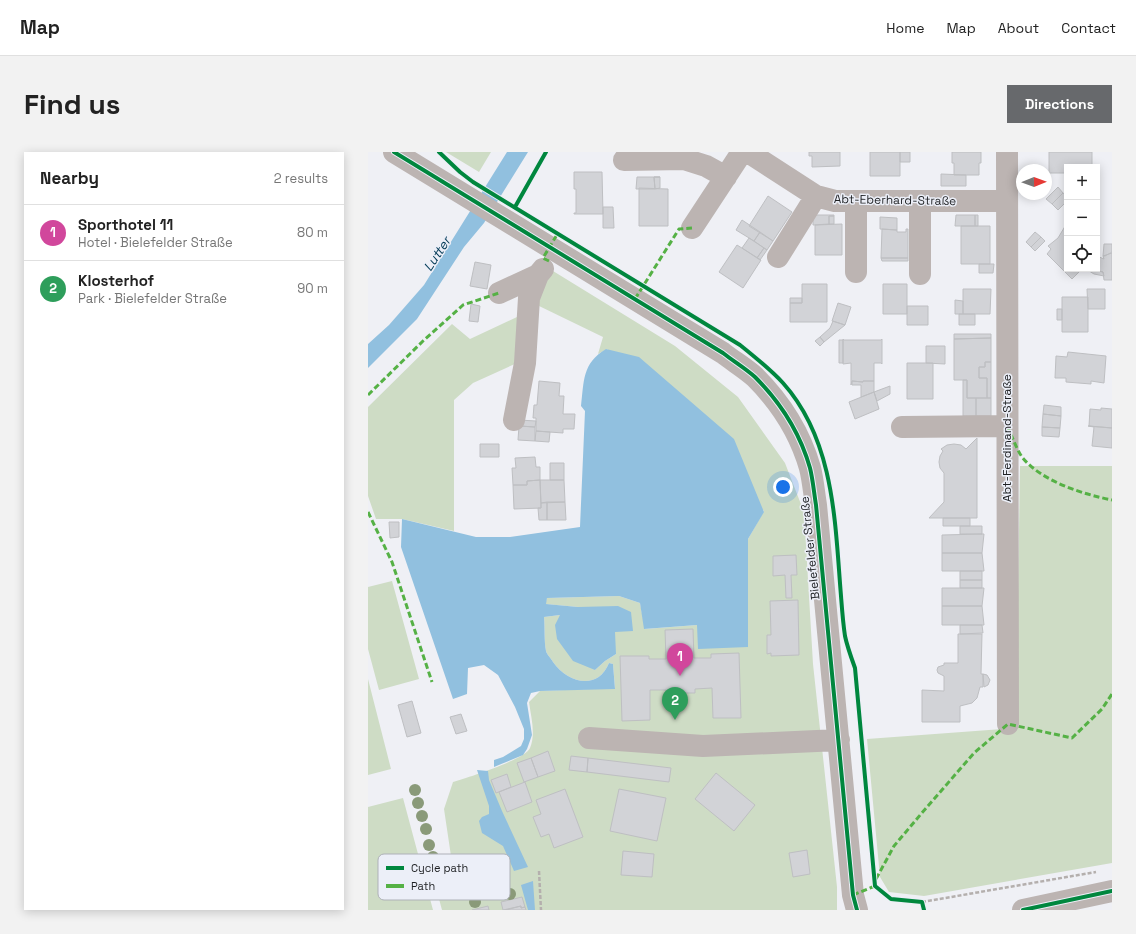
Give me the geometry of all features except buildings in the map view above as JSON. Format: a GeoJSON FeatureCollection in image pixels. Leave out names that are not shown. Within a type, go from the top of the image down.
{"type":"FeatureCollection","features":[{"type":"Feature","properties":{"kind":"street","name":"Bielefelder Straße"},"geometry":{"type":"LineString","coordinates":[[394,152],[723,353],[754,376],[776,399],[789,420],[800,440],[810,470],[816,505],[853,895],[857,910]]}},
{"type":"Feature","properties":{"kind":"street"},"geometry":{"type":"LineString","coordinates":[[692,228],[742,152]]}},
{"type":"Feature","properties":{"kind":"street","name":"Abt-Eberhard-Straße"},"geometry":{"type":"LineString","coordinates":[[748,152],[816,196],[835,201],[1007,201]]}},
{"type":"Feature","properties":{"kind":"street","name":"Abt-Ferdinand-Straße"},"geometry":{"type":"LineString","coordinates":[[1007,152],[1008,724]]}},
{"type":"Feature","properties":{"kind":"street"},"geometry":{"type":"LineString","coordinates":[[624,160],[684,159],[706,166],[726,178]]}},
{"type":"Feature","properties":{"kind":"street"},"geometry":{"type":"LineString","coordinates":[[778,257],[816,196]]}},
{"type":"Feature","properties":{"kind":"street"},"geometry":{"type":"LineString","coordinates":[[856,202],[856,272]]}},
{"type":"Feature","properties":{"kind":"street"},"geometry":{"type":"LineString","coordinates":[[920,202],[920,274]]}},
{"type":"Feature","properties":{"kind":"street"},"geometry":{"type":"LineString","coordinates":[[514,420],[525,363],[529,298],[538,275],[557,251]]}},
{"type":"Feature","properties":{"kind":"street"},"geometry":{"type":"LineString","coordinates":[[499,293],[538,275]]}},
{"type":"Feature","properties":{"kind":"street"},"geometry":{"type":"LineString","coordinates":[[902,427],[1007,426]]}},
{"type":"Feature","properties":{"kind":"street"},"geometry":{"type":"LineString","coordinates":[[589,738],[703,746],[839,740]]}},
{"type":"Feature","properties":{"kind":"street"},"geometry":{"type":"LineString","coordinates":[[1023,910],[1112,891]]}},
{"type":"Feature","properties":{"kind":"path"},"geometry":{"type":"LineString","coordinates":[[539,871],[541,910]]}},
{"type":"Feature","properties":{"kind":"path"},"geometry":{"type":"LineString","coordinates":[[922,902],[1097,872]]}},
{"type":"Feature","properties":{"kind":"green space"},"geometry":{"type":"Polygon","coordinates":[[[446,152],[491,152],[479,172],[446,152]]]}},
{"type":"Feature","properties":{"kind":"green space"},"geometry":{"type":"Polygon","coordinates":[[[553,271],[675,346],[738,397],[785,463],[804,512],[813,664],[837,887],[837,910],[442,910],[439,900],[510,900],[510,854],[451,854],[444,809],[453,782],[508,763],[530,748],[533,737],[529,702],[540,691],[615,688],[613,664],[609,663],[604,672],[597,678],[590,681],[582,681],[566,675],[553,662],[546,651],[544,617],[560,615],[595,670],[616,654],[578,607],[545,604],[547,598],[619,596],[640,603],[645,629],[697,625],[748,647],[748,539],[764,511],[607,349],[598,354],[603,337],[537,305],[539,288],[553,271]]]}},
{"type":"Feature","properties":{"kind":"green space"},"geometry":{"type":"Polygon","coordinates":[[[517,317],[517,363],[473,383],[454,400],[454,531],[402,519],[376,519],[368,496],[368,407],[452,324],[470,339],[517,317]]]}},
{"type":"Feature","properties":{"kind":"green space"},"geometry":{"type":"Polygon","coordinates":[[[1020,466],[1112,466],[1112,863],[924,896],[889,892],[880,877],[867,739],[1016,728],[1020,466]]]}},
{"type":"Feature","properties":{"kind":"green space"},"geometry":{"type":"Polygon","coordinates":[[[392,581],[419,679],[379,690],[368,649],[368,587],[392,581]]]}},
{"type":"Feature","properties":{"kind":"green space"},"geometry":{"type":"Polygon","coordinates":[[[368,679],[391,769],[368,775],[368,679]]]}},
{"type":"Feature","properties":{"kind":"green space"},"geometry":{"type":"Polygon","coordinates":[[[403,798],[418,854],[378,854],[378,900],[430,900],[433,910],[368,910],[368,807],[403,798]]]}},
{"type":"Feature","properties":{"kind":"water"},"geometry":{"type":"Polygon","coordinates":[[[507,152],[528,152],[484,223],[464,247],[417,319],[368,368],[368,344],[389,325],[424,285],[507,152]]]}},
{"type":"Feature","properties":{"kind":"water"},"geometry":{"type":"Polygon","coordinates":[[[606,349],[639,357],[734,439],[764,512],[748,539],[748,647],[698,649],[697,625],[644,629],[640,603],[619,596],[547,598],[546,604],[578,607],[618,606],[631,612],[633,631],[615,632],[616,654],[595,670],[573,661],[557,639],[555,625],[560,615],[544,617],[546,651],[559,669],[574,679],[590,681],[597,678],[604,672],[609,663],[613,664],[615,689],[540,691],[531,693],[527,703],[532,735],[527,749],[523,755],[494,767],[494,760],[503,757],[521,746],[524,739],[524,729],[515,707],[498,675],[484,665],[468,668],[467,694],[453,699],[401,547],[402,519],[476,537],[510,537],[580,527],[585,411],[581,406],[584,381],[588,367],[592,360],[606,349]]]}},
{"type":"Feature","properties":{"kind":"water"},"geometry":{"type":"Polygon","coordinates":[[[477,770],[488,771],[489,780],[528,867],[514,871],[510,862],[510,854],[507,854],[503,846],[482,833],[479,821],[482,817],[489,814],[489,806],[477,770]]]}},
{"type":"Feature","properties":{"kind":"water"},"geometry":{"type":"Polygon","coordinates":[[[533,881],[535,910],[528,910],[521,885],[533,881]]]}},
{"type":"Feature","properties":{"kind":"marked path"},"geometry":{"type":"LineString","coordinates":[[635,299],[679,229],[692,228]]}},
{"type":"Feature","properties":{"kind":"marked path"},"geometry":{"type":"LineString","coordinates":[[549,261],[543,258],[558,233]]}},
{"type":"Feature","properties":{"kind":"marked path"},"geometry":{"type":"LineString","coordinates":[[368,395],[423,341],[463,305],[499,293]]}},
{"type":"Feature","properties":{"kind":"marked path"},"geometry":{"type":"LineString","coordinates":[[1007,426],[1022,457],[1040,473],[1051,480],[1075,490],[1112,500]]}},
{"type":"Feature","properties":{"kind":"marked path"},"geometry":{"type":"LineString","coordinates":[[368,512],[392,562],[432,682]]}},
{"type":"Feature","properties":{"kind":"marked path"},"geometry":{"type":"LineString","coordinates":[[876,879],[894,846],[921,814],[974,753],[1008,724],[1072,738],[1102,709],[1112,694]]}},
{"type":"Feature","properties":{"kind":"marked path"},"geometry":{"type":"LineString","coordinates":[[853,895],[875,886]]}},
{"type":"Feature","properties":{"kind":"cycle path"},"geometry":{"type":"LineString","coordinates":[[394,152],[723,353],[755,377],[773,397],[788,419],[806,455],[813,482],[853,895],[857,910]]}},
{"type":"Feature","properties":{"kind":"cycle path"},"geometry":{"type":"LineString","coordinates":[[439,152],[473,182],[740,345],[783,383],[800,406],[813,431],[823,457],[834,512],[844,631],[855,668],[875,886],[891,899],[922,902],[924,910]]}},
{"type":"Feature","properties":{"kind":"cycle path"},"geometry":{"type":"LineString","coordinates":[[515,207],[546,152]]}},
{"type":"Feature","properties":{"kind":"cycle path"},"geometry":{"type":"LineString","coordinates":[[1023,910],[1112,891]]}},
{"type":"Feature","properties":{"kind":"place","name":"Sporthotel 11"},"geometry":{"type":"Point","coordinates":[680,676]}},
{"type":"Feature","properties":{"kind":"place","name":"Klosterhof"},"geometry":{"type":"Point","coordinates":[675,720]}},
{"type":"Feature","properties":{"kind":"water label","name":"Lutter"},"geometry":{"type":"Point","coordinates":[437,254]}}]}
